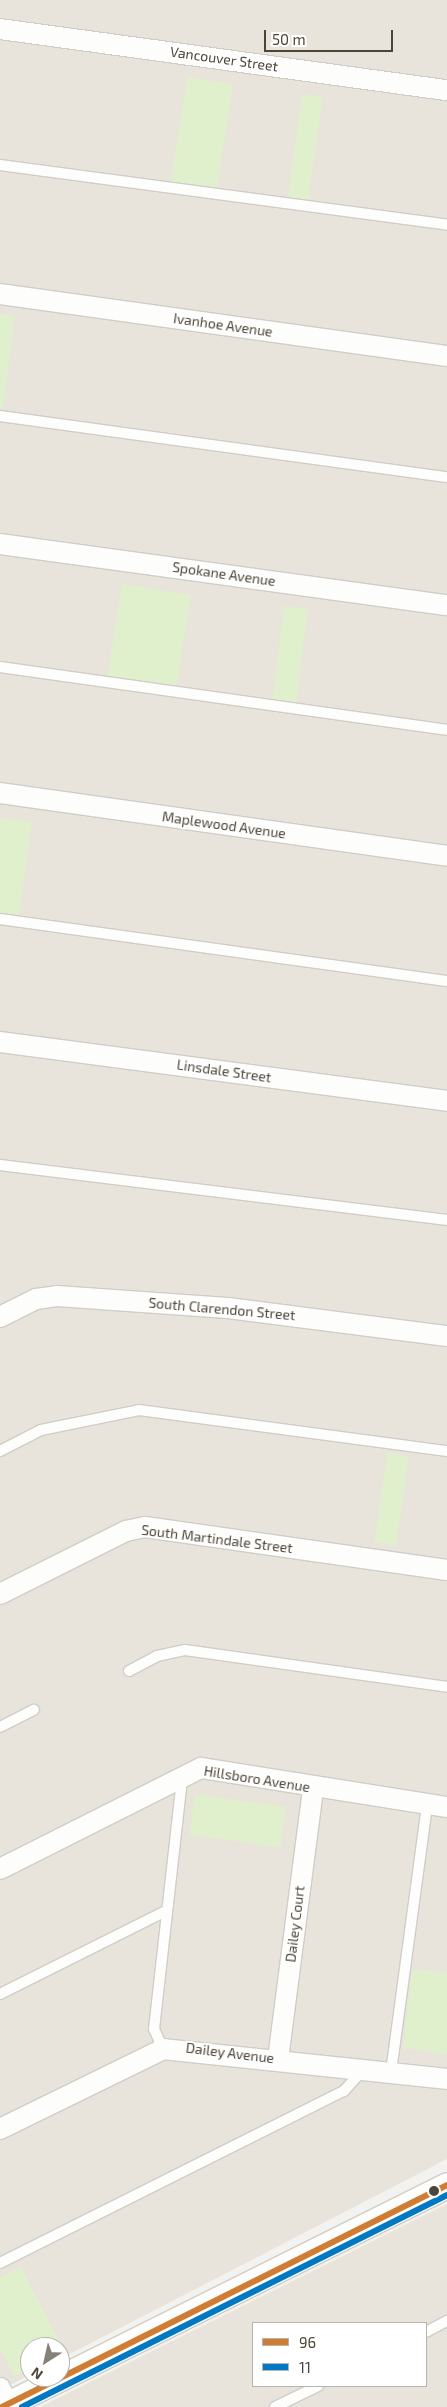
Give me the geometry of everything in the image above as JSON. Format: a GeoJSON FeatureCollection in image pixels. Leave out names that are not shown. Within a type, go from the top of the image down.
{"type":"FeatureCollection","features":[{"type":"Feature","properties":{"kind":"street","name":"Vancouver Street"},"geometry":{"type":"LineString","coordinates":[[0,29],[447,90]]}},
{"type":"Feature","properties":{"kind":"street","name":"Ivanhoe Avenue"},"geometry":{"type":"LineString","coordinates":[[0,294],[447,356]]}},
{"type":"Feature","properties":{"kind":"street","name":"Spokane Avenue"},"geometry":{"type":"LineString","coordinates":[[0,544],[447,605]]}},
{"type":"Feature","properties":{"kind":"street","name":"Maplewood Avenue"},"geometry":{"type":"LineString","coordinates":[[0,794],[447,856]]}},
{"type":"Feature","properties":{"kind":"street","name":"Linsdale Street"},"geometry":{"type":"LineString","coordinates":[[0,1042],[447,1101]]}},
{"type":"Feature","properties":{"kind":"street","name":"South Clarendon Street"},"geometry":{"type":"LineString","coordinates":[[0,1317],[36,1299],[57,1296],[228,1308],[447,1336]]}},
{"type":"Feature","properties":{"kind":"street","name":"South Martindale Street"},"geometry":{"type":"LineString","coordinates":[[0,1594],[140,1528],[447,1570]]}},
{"type":"Feature","properties":{"kind":"street","name":"Hillsboro Avenue"},"geometry":{"type":"LineString","coordinates":[[0,1869],[182,1774],[201,1768],[313,1788],[437,1805]]}},
{"type":"Feature","properties":{"kind":"street","name":"Dailey Court"},"geometry":{"type":"LineString","coordinates":[[278,2059],[313,1788]]}},
{"type":"Feature","properties":{"kind":"street","name":"Dailey Avenue"},"geometry":{"type":"LineString","coordinates":[[163,2049],[278,2059],[447,2079]]}},
{"type":"Feature","properties":{"kind":"street"},"geometry":{"type":"LineString","coordinates":[[0,2129],[163,2049]]}},
{"type":"Feature","properties":{"kind":"street"},"geometry":{"type":"LineString","coordinates":[[5,2402],[447,2184]]}},
{"type":"Feature","properties":{"kind":"lane"},"geometry":{"type":"LineString","coordinates":[[0,165],[447,225]]}},
{"type":"Feature","properties":{"kind":"lane"},"geometry":{"type":"LineString","coordinates":[[0,416],[447,477]]}},
{"type":"Feature","properties":{"kind":"lane"},"geometry":{"type":"LineString","coordinates":[[0,667],[447,730]]}},
{"type":"Feature","properties":{"kind":"lane"},"geometry":{"type":"LineString","coordinates":[[0,919],[447,981]]}},
{"type":"Feature","properties":{"kind":"lane"},"geometry":{"type":"LineString","coordinates":[[3,1168],[447,1220]]}},
{"type":"Feature","properties":{"kind":"lane"},"geometry":{"type":"LineString","coordinates":[[0,1451],[41,1430],[139,1410],[447,1451]]}},
{"type":"Feature","properties":{"kind":"lane"},"geometry":{"type":"LineString","coordinates":[[129,1671],[157,1656],[185,1650],[447,1687]]}},
{"type":"Feature","properties":{"kind":"lane"},"geometry":{"type":"LineString","coordinates":[[0,1727],[34,1710]]}},
{"type":"Feature","properties":{"kind":"lane"},"geometry":{"type":"LineString","coordinates":[[163,2049],[154,2029],[182,1774]]}},
{"type":"Feature","properties":{"kind":"lane"},"geometry":{"type":"LineString","coordinates":[[392,2072],[437,1805]]}},
{"type":"Feature","properties":{"kind":"lane"},"geometry":{"type":"LineString","coordinates":[[0,1994],[166,1911]]}},
{"type":"Feature","properties":{"kind":"lane"},"geometry":{"type":"LineString","coordinates":[[0,2263],[344,2091],[364,2069]]}},
{"type":"Feature","properties":{"kind":"lane"},"geometry":{"type":"LineString","coordinates":[[427,2332],[447,2322]]}},
{"type":"Feature","properties":{"kind":"lane"},"geometry":{"type":"LineString","coordinates":[[275,2407],[316,2387]]}},
{"type":"Feature","properties":{"kind":"shaded area"},"geometry":{"type":"Polygon","coordinates":[[[0,0],[447,0],[447,2159],[70,2354],[70,2337],[20,2337],[20,2380],[0,2390],[0,0]]]}},
{"type":"Feature","properties":{"kind":"shaded area"},"geometry":{"type":"Polygon","coordinates":[[[447,2204],[447,2407],[40,2407],[447,2204]]]}},
{"type":"Feature","properties":{"kind":"green space"},"geometry":{"type":"Polygon","coordinates":[[[187,77],[233,84],[217,189],[170,182],[187,77]]]}},
{"type":"Feature","properties":{"kind":"green space"},"geometry":{"type":"Polygon","coordinates":[[[302,94],[323,97],[308,201],[287,198],[302,94]]]}},
{"type":"Feature","properties":{"kind":"green space"},"geometry":{"type":"Polygon","coordinates":[[[0,314],[15,316],[3,408],[0,408],[0,314]]]}},
{"type":"Feature","properties":{"kind":"green space"},"geometry":{"type":"Polygon","coordinates":[[[122,584],[191,595],[176,688],[107,677],[122,584]]]}},
{"type":"Feature","properties":{"kind":"green space"},"geometry":{"type":"Polygon","coordinates":[[[284,606],[308,609],[296,705],[272,702],[284,606]]]}},
{"type":"Feature","properties":{"kind":"green space"},"geometry":{"type":"Polygon","coordinates":[[[0,818],[32,822],[19,916],[0,914],[0,818]]]}},
{"type":"Feature","properties":{"kind":"green space"},"geometry":{"type":"Polygon","coordinates":[[[387,1453],[409,1456],[396,1545],[374,1542],[387,1453]]]}},
{"type":"Feature","properties":{"kind":"green space"},"geometry":{"type":"Polygon","coordinates":[[[195,1794],[286,1807],[280,1847],[189,1835],[195,1794]]]}},
{"type":"Feature","properties":{"kind":"green space"},"geometry":{"type":"Polygon","coordinates":[[[412,1969],[447,1973],[447,2054],[403,2048],[412,1969]]]}},
{"type":"Feature","properties":{"kind":"green space"},"geometry":{"type":"Polygon","coordinates":[[[21,2267],[57,2337],[20,2337],[20,2373],[14,2376],[0,2348],[0,2278],[21,2267]]]}},
{"type":"Feature","properties":{"kind":"transit line","name":"96"},"geometry":{"type":"LineString","coordinates":[[2,2407],[447,2185]]}},
{"type":"Feature","properties":{"kind":"transit line","name":"11"},"geometry":{"type":"LineString","coordinates":[[22,2407],[447,2195]]}}]}
